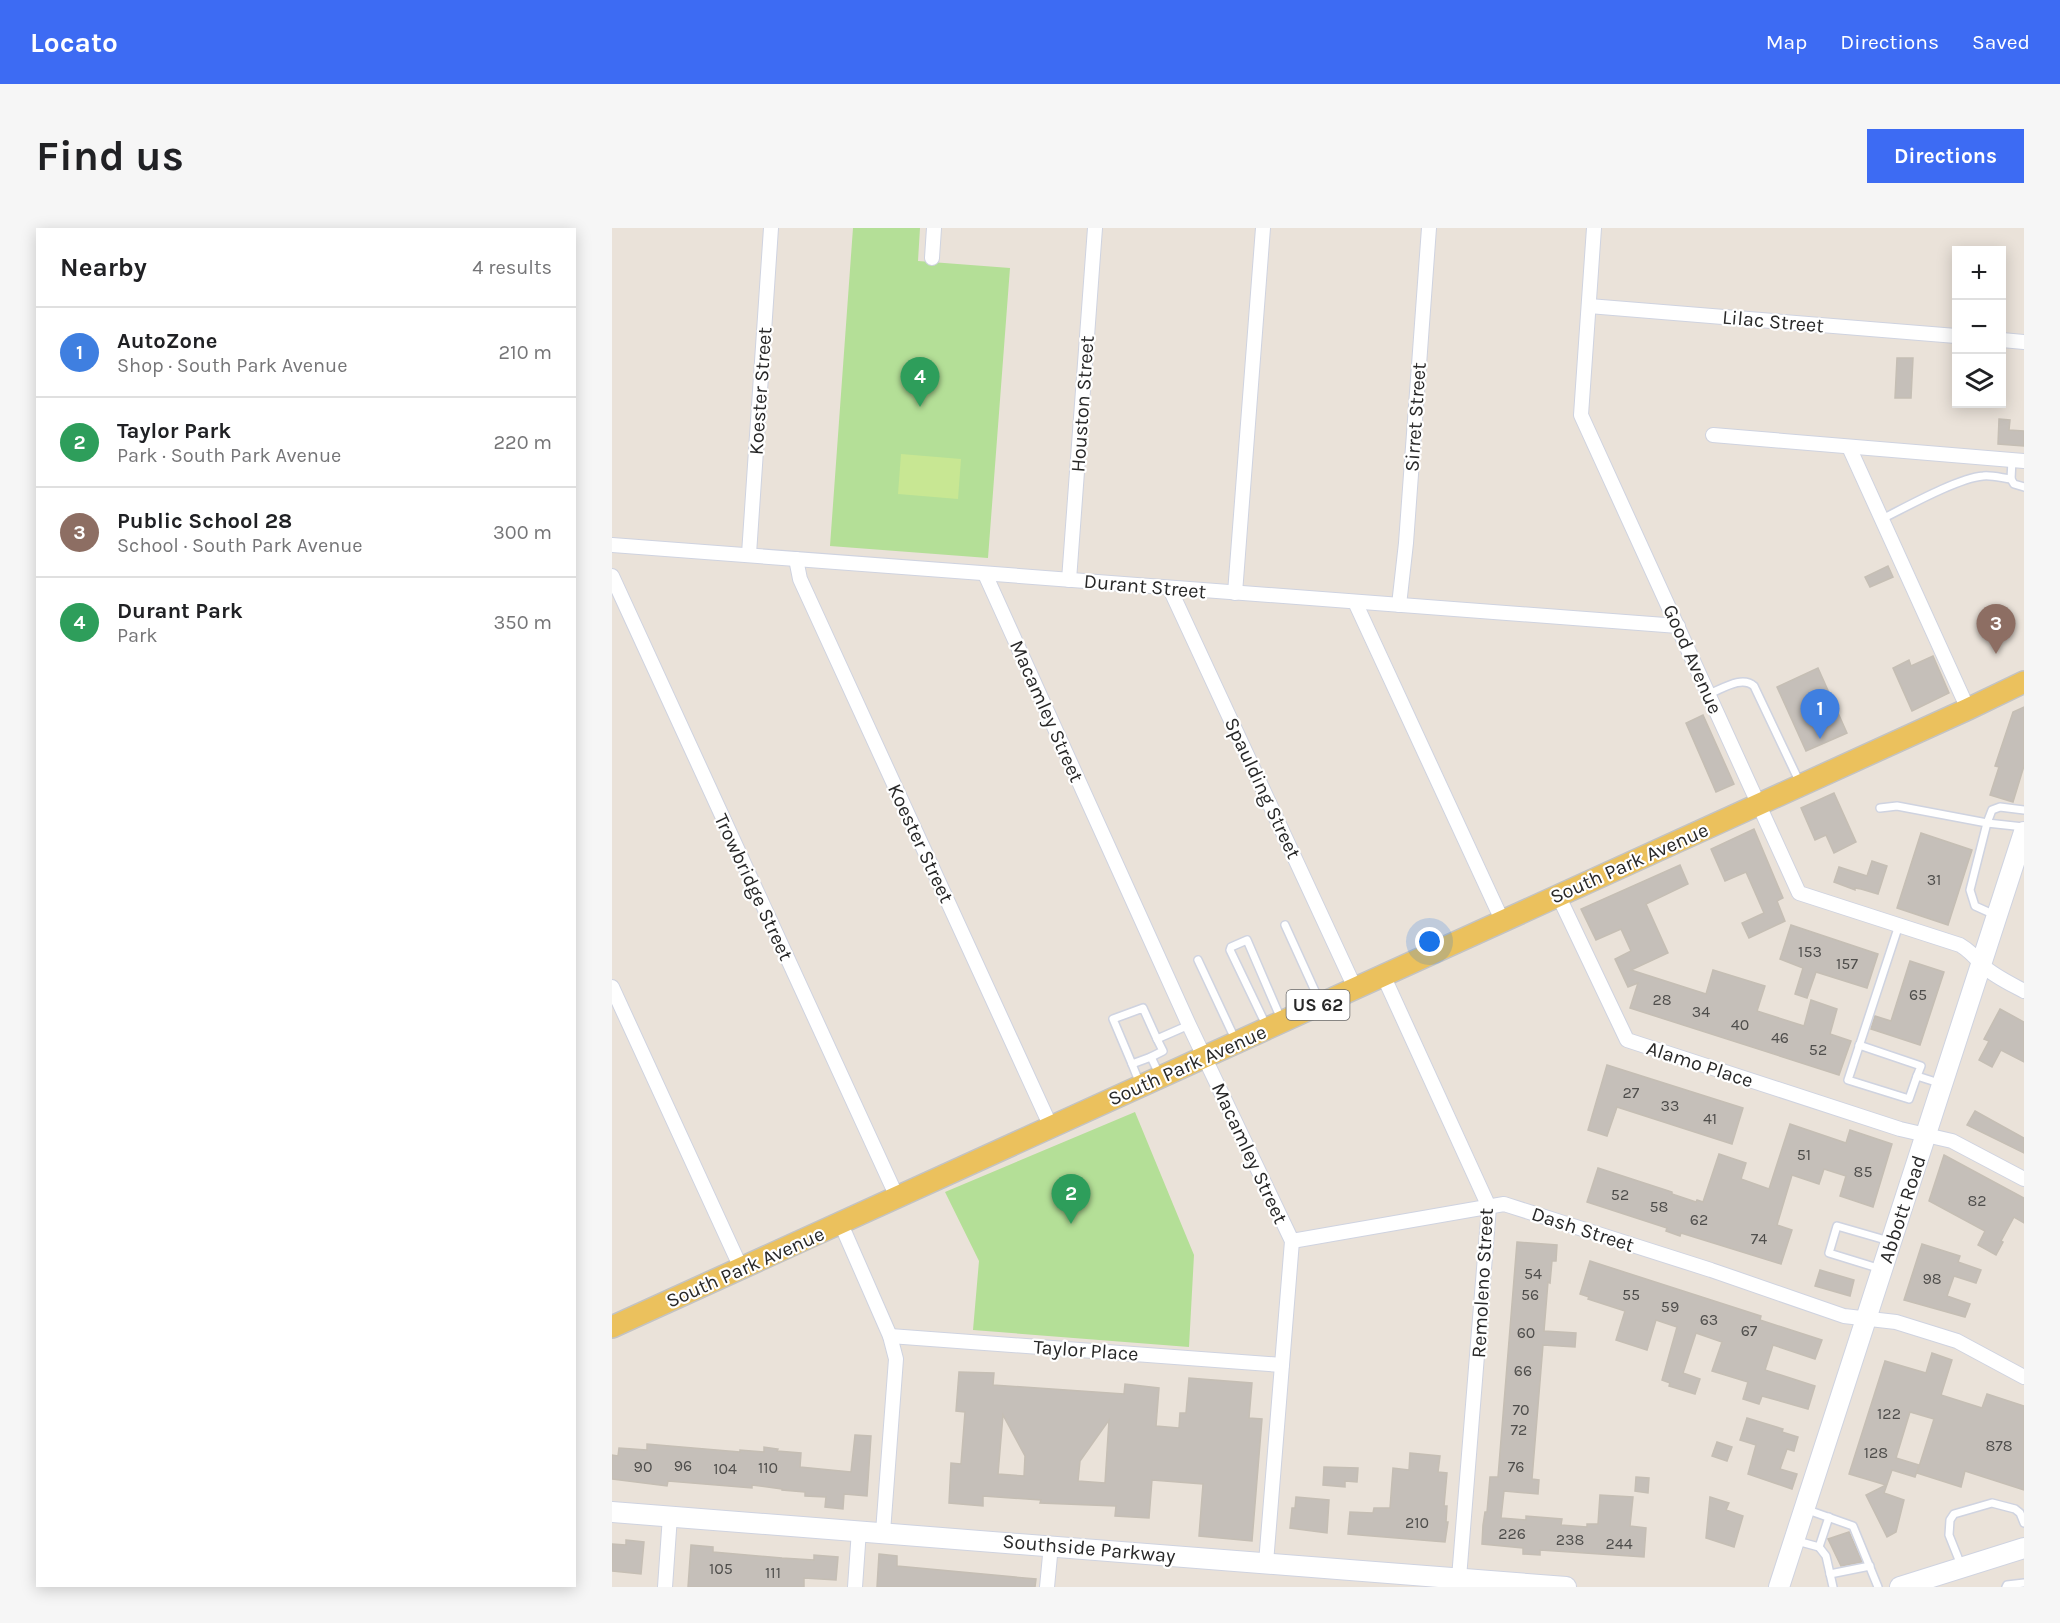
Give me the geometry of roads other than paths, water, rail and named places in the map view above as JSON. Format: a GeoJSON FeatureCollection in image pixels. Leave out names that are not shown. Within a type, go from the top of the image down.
{"type":"FeatureCollection","features":[{"type":"Feature","properties":{"kind":"main road","name":"South Park Avenue"},"geometry":{"type":"LineString","coordinates":[[612,1327],[2024,682]]}},
{"type":"Feature","properties":{"kind":"street","name":"Koester Street"},"geometry":{"type":"LineString","coordinates":[[749,554],[771,228]]}},
{"type":"Feature","properties":{"kind":"street"},"geometry":{"type":"LineString","coordinates":[[932,258],[934,228]]}},
{"type":"Feature","properties":{"kind":"street","name":"Houston Street"},"geometry":{"type":"LineString","coordinates":[[1069,580],[1095,228]]}},
{"type":"Feature","properties":{"kind":"street"},"geometry":{"type":"LineString","coordinates":[[1235,593],[1263,228]]}},
{"type":"Feature","properties":{"kind":"street","name":"Sirret Street"},"geometry":{"type":"LineString","coordinates":[[1400,605],[1429,228]]}},
{"type":"Feature","properties":{"kind":"street","name":"Good Avenue"},"geometry":{"type":"LineString","coordinates":[[1594,228],[1581,415],[1799,892],[1960,945],[1996,976],[2024,991]]}},
{"type":"Feature","properties":{"kind":"street","name":"Lilac Street"},"geometry":{"type":"LineString","coordinates":[[1588,306],[1952,336]]}},
{"type":"Feature","properties":{"kind":"street"},"geometry":{"type":"LineString","coordinates":[[2006,340],[2024,342]]}},
{"type":"Feature","properties":{"kind":"street"},"geometry":{"type":"LineString","coordinates":[[1713,435],[2018,460]]}},
{"type":"Feature","properties":{"kind":"street"},"geometry":{"type":"LineString","coordinates":[[1849,447],[1968,709]]}},
{"type":"Feature","properties":{"kind":"street","name":"Durant Street"},"geometry":{"type":"LineString","coordinates":[[612,545],[1678,626]]}},
{"type":"Feature","properties":{"kind":"street","name":"Koester Street"},"geometry":{"type":"LineString","coordinates":[[796,559],[800,579],[1051,1126]]}},
{"type":"Feature","properties":{"kind":"street","name":"Macamley Street"},"geometry":{"type":"LineString","coordinates":[[985,573],[1189,1025],[1292,1241],[1266,1563]]}},
{"type":"Feature","properties":{"kind":"street","name":"Trowbridge Street"},"geometry":{"type":"LineString","coordinates":[[612,576],[897,1197]]}},
{"type":"Feature","properties":{"kind":"street","name":"Spaulding Street"},"geometry":{"type":"LineString","coordinates":[[1170,589],[1355,988]]}},
{"type":"Feature","properties":{"kind":"street"},"geometry":{"type":"LineString","coordinates":[[1355,602],[1502,920]]}},
{"type":"Feature","properties":{"kind":"street","name":"Abbott Road"},"geometry":{"type":"LineString","coordinates":[[1779,1587],[2023,836]]}},
{"type":"Feature","properties":{"kind":"street","name":"Alamo Place"},"geometry":{"type":"LineString","coordinates":[[1558,895],[1627,1040],[1900,1129],[1952,1141],[2024,1179]]}},
{"type":"Feature","properties":{"kind":"street","name":"Remoleno Street"},"geometry":{"type":"LineString","coordinates":[[1383,975],[1489,1207],[1459,1578]]}},
{"type":"Feature","properties":{"kind":"street"},"geometry":{"type":"LineString","coordinates":[[612,987],[741,1268]]}},
{"type":"Feature","properties":{"kind":"street","name":"Dash Street"},"geometry":{"type":"LineString","coordinates":[[1292,1241],[1504,1204],[1711,1270],[1844,1316],[1896,1322],[1957,1341],[2024,1377]]}},
{"type":"Feature","properties":{"kind":"street"},"geometry":{"type":"LineString","coordinates":[[841,1224],[890,1336],[896,1359],[883,1532]]}},
{"type":"Feature","properties":{"kind":"street","name":"Taylor Place"},"geometry":{"type":"LineString","coordinates":[[890,1336],[1282,1365]]}},
{"type":"Feature","properties":{"kind":"street","name":"Southside Parkway"},"geometry":{"type":"LineString","coordinates":[[612,1512],[1566,1587]]}},
{"type":"Feature","properties":{"kind":"street"},"geometry":{"type":"LineString","coordinates":[[665,1587],[670,1516]]}},
{"type":"Feature","properties":{"kind":"street"},"geometry":{"type":"LineString","coordinates":[[855,1587],[859,1530]]}},
{"type":"Feature","properties":{"kind":"street"},"geometry":{"type":"LineString","coordinates":[[1047,1587],[1051,1545]]}},
{"type":"Feature","properties":{"kind":"street"},"geometry":{"type":"LineString","coordinates":[[1900,1587],[2024,1548]]}},
{"type":"Feature","properties":{"kind":"lane"},"geometry":{"type":"LineString","coordinates":[[2011,479],[2018,460]]}},
{"type":"Feature","properties":{"kind":"lane"},"geometry":{"type":"LineString","coordinates":[[1882,519],[1973,478],[1982,476],[2011,479]]}},
{"type":"Feature","properties":{"kind":"lane"},"geometry":{"type":"LineString","coordinates":[[2011,479],[2014,484],[2024,487]]}},
{"type":"Feature","properties":{"kind":"lane"},"geometry":{"type":"LineString","coordinates":[[1709,694],[1743,681],[1749,681],[1754,686],[1801,785]]}},
{"type":"Feature","properties":{"kind":"lane"},"geometry":{"type":"LineString","coordinates":[[1880,808],[1897,806],[1987,823],[2023,836]]}},
{"type":"Feature","properties":{"kind":"lane"},"geometry":{"type":"LineString","coordinates":[[1997,916],[1975,906],[1970,890],[1987,823],[1992,810],[2000,807],[2024,810]]}},
{"type":"Feature","properties":{"kind":"lane"},"geometry":{"type":"LineString","coordinates":[[1859,1045],[1921,1066],[1909,1098],[1848,1080],[1859,1045],[1899,925]]}},
{"type":"Feature","properties":{"kind":"lane"},"geometry":{"type":"LineString","coordinates":[[1285,926],[1321,1004]]}},
{"type":"Feature","properties":{"kind":"lane"},"geometry":{"type":"LineString","coordinates":[[1247,940],[1275,1025],[1230,950],[1231,947],[1247,940]]}},
{"type":"Feature","properties":{"kind":"lane"},"geometry":{"type":"LineString","coordinates":[[1198,960],[1237,1043]]}},
{"type":"Feature","properties":{"kind":"lane"},"geometry":{"type":"LineString","coordinates":[[1132,1064],[1162,1051],[1143,1008],[1113,1019],[1132,1064],[1141,1085]]}},
{"type":"Feature","properties":{"kind":"lane"},"geometry":{"type":"LineString","coordinates":[[1157,1038],[1189,1025]]}},
{"type":"Feature","properties":{"kind":"lane"},"geometry":{"type":"LineString","coordinates":[[1151,1057],[1160,1076]]}},
{"type":"Feature","properties":{"kind":"lane"},"geometry":{"type":"LineString","coordinates":[[1917,1076],[1943,1084]]}},
{"type":"Feature","properties":{"kind":"lane"},"geometry":{"type":"LineString","coordinates":[[1882,1270],[1829,1253],[1837,1226],[1891,1242]]}},
{"type":"Feature","properties":{"kind":"lane"},"geometry":{"type":"LineString","coordinates":[[1962,1568],[1949,1535],[1950,1520],[1954,1514],[1992,1503],[2022,1512],[2024,1523]]}},
{"type":"Feature","properties":{"kind":"lane"},"geometry":{"type":"LineString","coordinates":[[1804,1509],[1853,1526],[1878,1587]]}},
{"type":"Feature","properties":{"kind":"lane"},"geometry":{"type":"LineString","coordinates":[[1819,1548],[1829,1518]]}},
{"type":"Feature","properties":{"kind":"lane"},"geometry":{"type":"LineString","coordinates":[[1794,1540],[1819,1548],[1826,1556],[1833,1587]]}},
{"type":"Feature","properties":{"kind":"lane"},"geometry":{"type":"LineString","coordinates":[[1826,1556],[1834,1553]]}},
{"type":"Feature","properties":{"kind":"lane"},"geometry":{"type":"LineString","coordinates":[[1830,1574],[1870,1566]]}},
{"type":"Feature","properties":{"kind":"lane"},"geometry":{"type":"LineString","coordinates":[[2007,1587],[2007,1585],[2024,1583]]}},
{"type":"Feature","properties":{"kind":"place","name":"Durant Park"},"geometry":{"type":"Point","coordinates":[920,407]}},
{"type":"Feature","properties":{"kind":"place","name":"Public School 28"},"geometry":{"type":"Point","coordinates":[1996,654]}},
{"type":"Feature","properties":{"kind":"place","name":"AutoZone"},"geometry":{"type":"Point","coordinates":[1820,739]}},
{"type":"Feature","properties":{"kind":"place","name":"Taylor Park"},"geometry":{"type":"Point","coordinates":[1071,1224]}}]}
